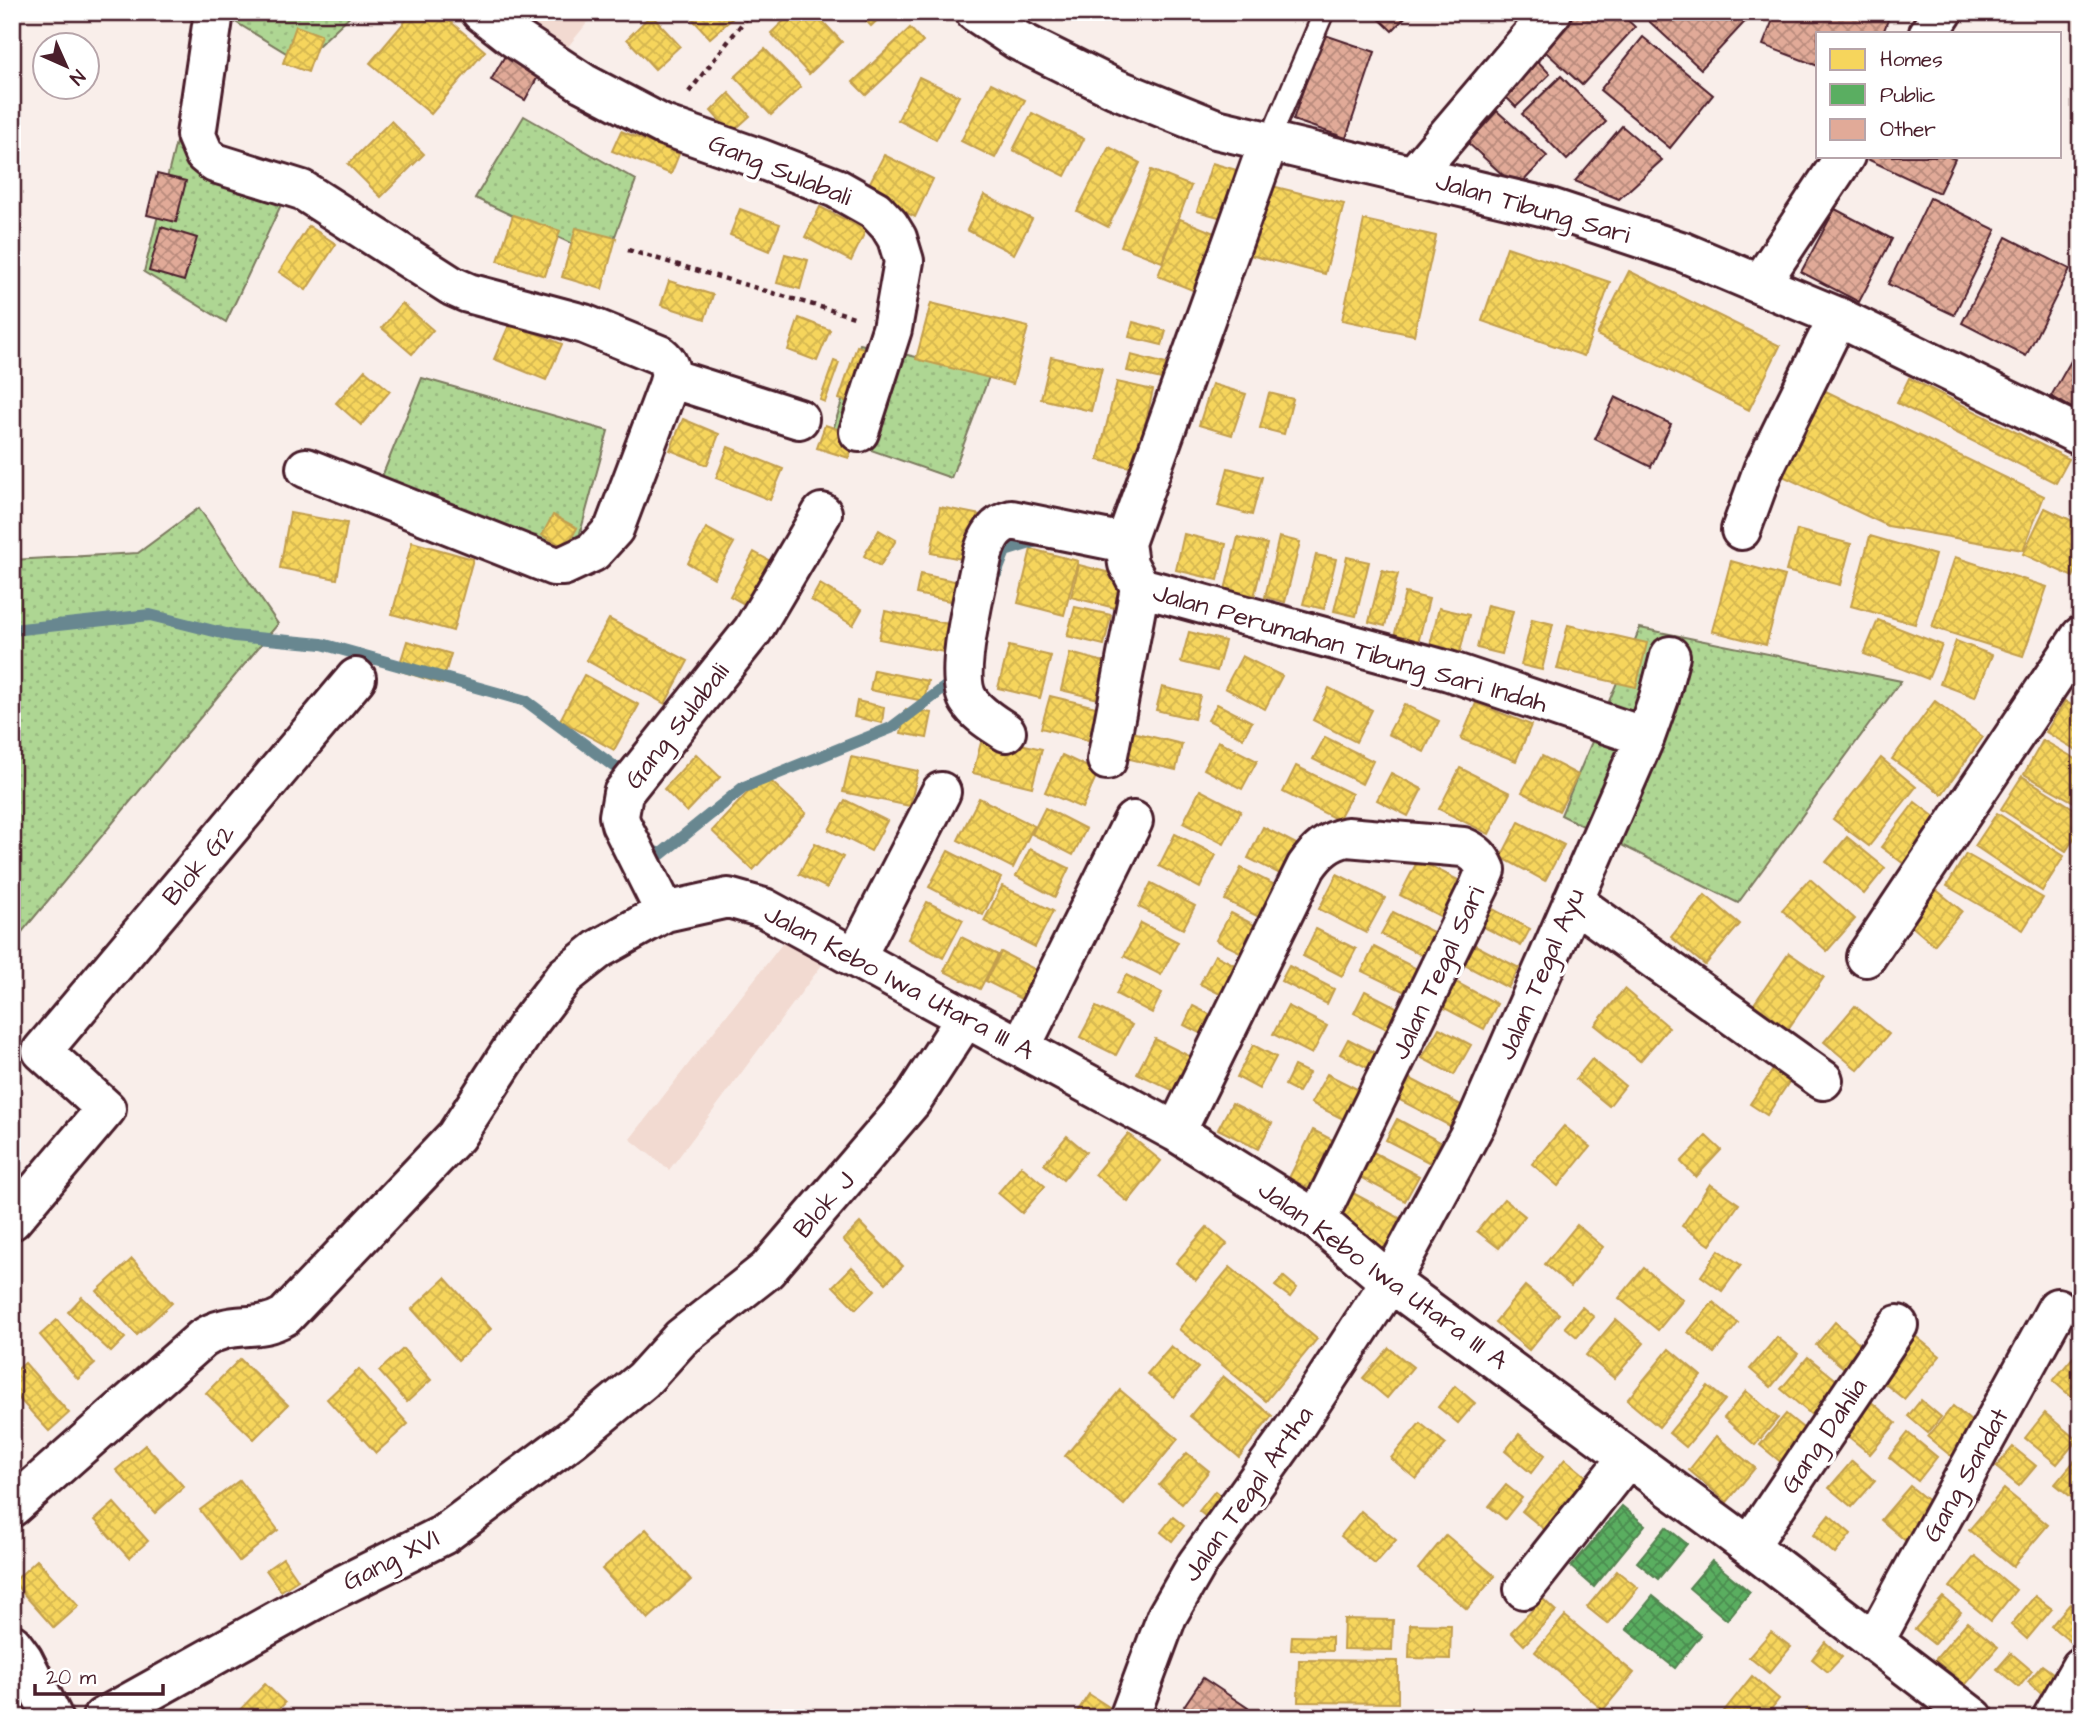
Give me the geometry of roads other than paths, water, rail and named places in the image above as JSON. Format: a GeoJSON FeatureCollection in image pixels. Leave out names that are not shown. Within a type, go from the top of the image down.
{"type":"FeatureCollection","features":[{"type":"Feature","properties":{"kind":"street"},"geometry":{"type":"LineString","coordinates":[[214,12],[196,135],[204,154],[215,163],[302,190],[452,286],[468,293],[584,324],[660,355],[668,362],[670,378],[614,529],[593,552],[563,566],[554,566],[306,468]]}},
{"type":"Feature","properties":{"kind":"street","name":"Gang Sulabali"},"geometry":{"type":"LineString","coordinates":[[481,12],[513,37],[583,83],[663,125],[836,188],[875,210],[889,225],[904,261],[892,328],[859,432]]}},
{"type":"Feature","properties":{"kind":"street","name":"Jalan Tibung Sari"},"geometry":{"type":"LineString","coordinates":[[975,12],[1017,40],[1114,88],[1216,129],[1550,208],[1683,252],[1838,317],[2081,436]]}},
{"type":"Feature","properties":{"kind":"street"},"geometry":{"type":"LineString","coordinates":[[1414,175],[1552,12]]}},
{"type":"Feature","properties":{"kind":"street"},"geometry":{"type":"LineString","coordinates":[[1929,32],[1943,12]]}},
{"type":"Feature","properties":{"kind":"street"},"geometry":{"type":"LineString","coordinates":[[1006,732],[981,715],[968,700],[962,682],[983,553],[989,536],[996,528],[1012,520],[1125,543],[1269,141]]}},
{"type":"Feature","properties":{"kind":"street"},"geometry":{"type":"LineString","coordinates":[[1760,284],[1844,158]]}},
{"type":"Feature","properties":{"kind":"street"},"geometry":{"type":"LineString","coordinates":[[1741,530],[1763,470],[1838,317]]}},
{"type":"Feature","properties":{"kind":"street"},"geometry":{"type":"LineString","coordinates":[[670,378],[799,419]]}},
{"type":"Feature","properties":{"kind":"street","name":"Gang Sulabali"},"geometry":{"type":"LineString","coordinates":[[665,912],[621,824],[620,804],[623,793],[753,630],[822,513]]}},
{"type":"Feature","properties":{"kind":"street","name":"Jalan Perumahan Tibung Sari Indah"},"geometry":{"type":"LineString","coordinates":[[1125,543],[1128,564],[1140,587],[1449,671],[1644,737]]}},
{"type":"Feature","properties":{"kind":"street"},"geometry":{"type":"LineString","coordinates":[[1107,760],[1140,587]]}},
{"type":"Feature","properties":{"kind":"street"},"geometry":{"type":"LineString","coordinates":[[1866,957],[2081,636]]}},
{"type":"Feature","properties":{"kind":"street","name":"Jalan Tegal Ayu"},"geometry":{"type":"LineString","coordinates":[[1391,1282],[1478,1119],[1644,737],[1659,698],[1670,656]]}},
{"type":"Feature","properties":{"kind":"street","name":"Blok G2"},"geometry":{"type":"LineString","coordinates":[[12,1220],[106,1109],[42,1051],[356,678]]}},
{"type":"Feature","properties":{"kind":"street"},"geometry":{"type":"LineString","coordinates":[[856,957],[941,792]]}},
{"type":"Feature","properties":{"kind":"street"},"geometry":{"type":"LineString","coordinates":[[1021,1047],[1133,821]]}},
{"type":"Feature","properties":{"kind":"street","name":"Jalan Tegal Sari"},"geometry":{"type":"LineString","coordinates":[[1176,1132],[1306,867],[1322,847],[1333,840],[1347,837],[1463,847],[1474,852],[1482,860],[1486,870],[1479,887],[1317,1220]]}},
{"type":"Feature","properties":{"kind":"street","name":"Jalan Kebo Iwa Utara III A"},"geometry":{"type":"LineString","coordinates":[[12,1507],[202,1339],[224,1328],[272,1324],[285,1315],[456,1136],[529,1023],[565,976],[599,949],[665,912],[728,898],[764,908],[1021,1047],[1176,1132],[1317,1220],[1391,1282],[1749,1546],[1974,1718]]}},
{"type":"Feature","properties":{"kind":"street"},"geometry":{"type":"LineString","coordinates":[[1573,901],[1823,1080]]}},
{"type":"Feature","properties":{"kind":"street","name":"Blok J"},"geometry":{"type":"LineString","coordinates":[[655,1366],[681,1338],[767,1270],[911,1102],[965,1018]]}},
{"type":"Feature","properties":{"kind":"street","name":"Jalan Tegal Artha"},"geometry":{"type":"LineString","coordinates":[[1129,1718],[1167,1616],[1197,1564],[1291,1433],[1391,1282]]}},
{"type":"Feature","properties":{"kind":"street","name":"Gang Sandat"},"geometry":{"type":"LineString","coordinates":[[1874,1642],[2057,1308]]}},
{"type":"Feature","properties":{"kind":"street","name":"Gang Dahlia"},"geometry":{"type":"LineString","coordinates":[[1749,1546],[1898,1325]]}},
{"type":"Feature","properties":{"kind":"street","name":"Gang XVI"},"geometry":{"type":"LineString","coordinates":[[102,1718],[323,1595],[443,1535],[573,1438],[643,1380],[655,1366]]}},
{"type":"Feature","properties":{"kind":"street"},"geometry":{"type":"LineString","coordinates":[[1524,1589],[1628,1457]]}},
{"type":"Feature","properties":{"kind":"street"},"geometry":{"type":"LineString","coordinates":[[12,1644],[23,1659],[54,1718]]}},
{"type":"Feature","properties":{"kind":"street"},"geometry":{"type":"LineString","coordinates":[[2052,1718],[2081,1667]]}},
{"type":"Feature","properties":{"kind":"lane"},"geometry":{"type":"LineString","coordinates":[[1269,141],[1324,12]]}},
{"type":"Feature","properties":{"kind":"waterway"},"geometry":{"type":"LineString","coordinates":[[996,574],[1005,551],[1044,539]]}},
{"type":"Feature","properties":{"kind":"waterway"},"geometry":{"type":"LineString","coordinates":[[12,630],[150,615],[234,636],[322,644],[526,701],[627,776],[627,781]]}},
{"type":"Feature","properties":{"kind":"waterway"},"geometry":{"type":"LineString","coordinates":[[642,848],[661,854],[744,787],[891,728],[956,679]]}}]}
